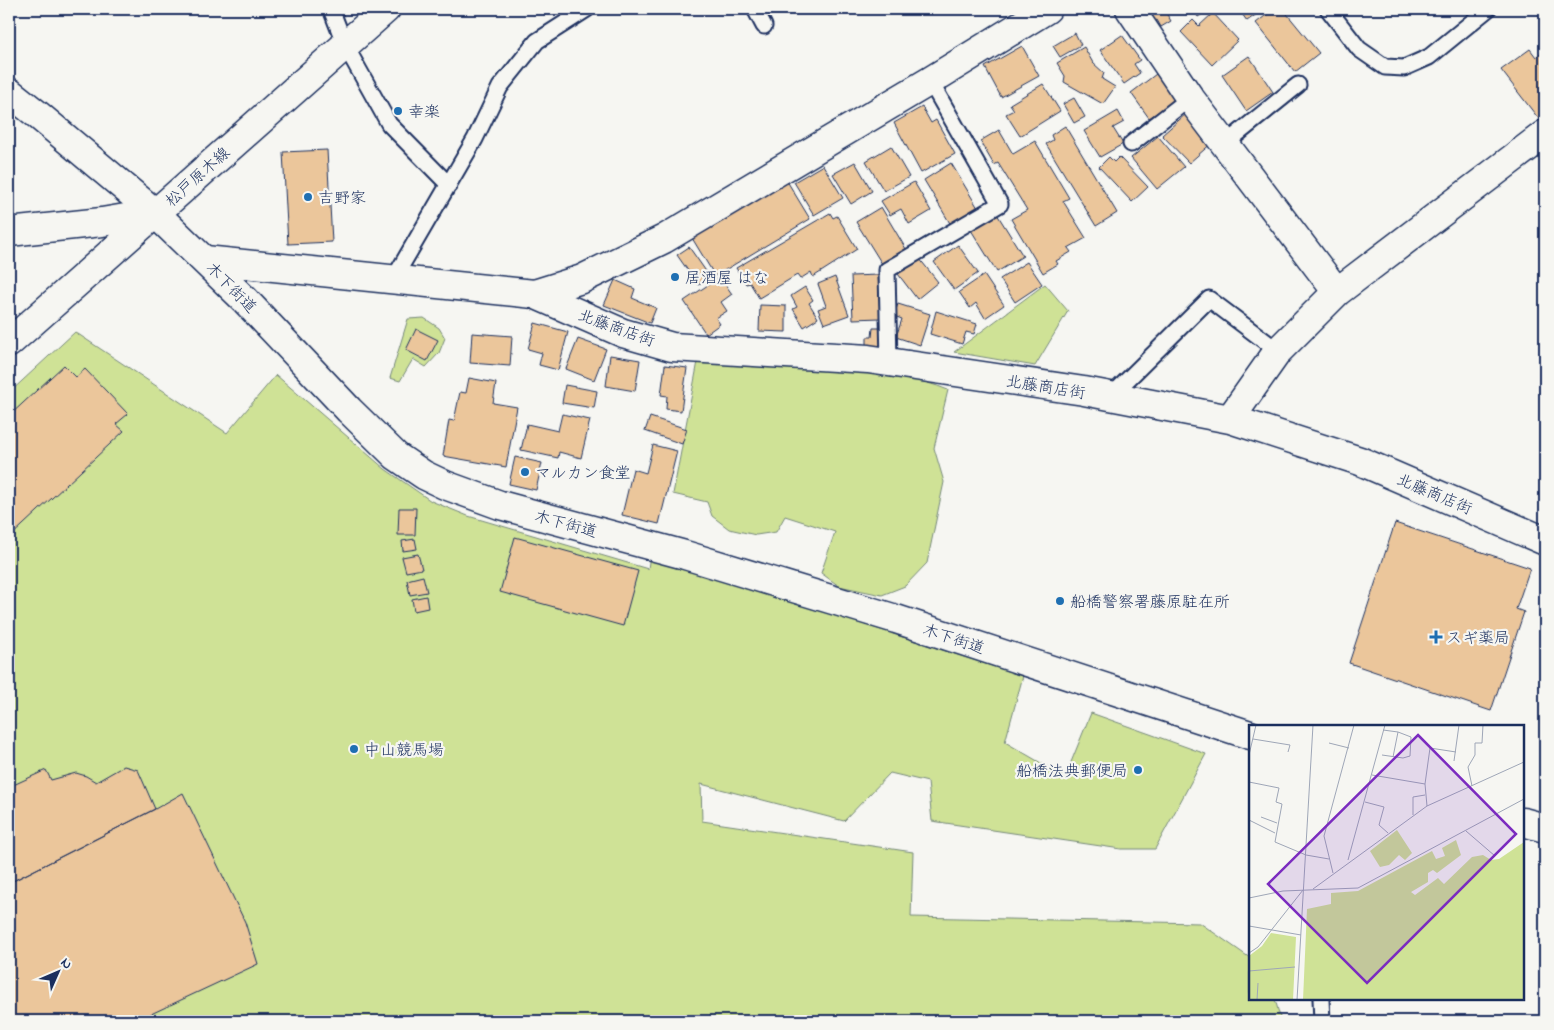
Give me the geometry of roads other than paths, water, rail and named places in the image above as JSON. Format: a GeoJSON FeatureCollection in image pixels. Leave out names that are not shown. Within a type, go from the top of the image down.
{"type":"FeatureCollection","features":[{"type":"Feature","properties":{"kind":"street","name":"松戸原木線"},"geometry":{"type":"LineString","coordinates":[[9,343],[386,9]]}},
{"type":"Feature","properties":{"kind":"street","name":"北藤商店街"},"geometry":{"type":"LineString","coordinates":[[534,294],[582,279],[664,239],[1047,9]]}},
{"type":"Feature","properties":{"kind":"street"},"geometry":{"type":"LineString","coordinates":[[1130,9],[1190,98],[1337,292]]}},
{"type":"Feature","properties":{"kind":"street","name":"木下街道"},"geometry":{"type":"LineString","coordinates":[[9,92],[155,213],[205,260],[349,410],[396,456],[424,475],[445,486],[500,505],[685,555],[896,619],[1249,735]]}},
{"type":"Feature","properties":{"kind":"street"},"geometry":{"type":"LineString","coordinates":[[1230,419],[1278,351],[1337,292],[1545,135]]}},
{"type":"Feature","properties":{"kind":"street"},"geometry":{"type":"LineString","coordinates":[[9,232],[102,222],[155,213]]}},
{"type":"Feature","properties":{"kind":"street","name":"北藤商店街"},"geometry":{"type":"LineString","coordinates":[[205,260],[534,294],[623,333],[672,346],[868,359],[1111,396],[1230,419],[1360,461],[1545,540]]}},
{"type":"Feature","properties":{"kind":"street"},"geometry":{"type":"LineString","coordinates":[[1524,822],[1545,828]]}},
{"type":"Feature","properties":{"kind":"lane"},"geometry":{"type":"LineString","coordinates":[[331,9],[345,45],[389,124],[449,185]]}},
{"type":"Feature","properties":{"kind":"lane"},"geometry":{"type":"LineString","coordinates":[[393,280],[449,185],[500,87],[537,41],[587,9]]}},
{"type":"Feature","properties":{"kind":"lane"},"geometry":{"type":"LineString","coordinates":[[755,9],[764,26]]}},
{"type":"Feature","properties":{"kind":"lane"},"geometry":{"type":"LineString","coordinates":[[1328,9],[1359,49],[1385,67],[1404,68],[1430,57],[1488,9]]}},
{"type":"Feature","properties":{"kind":"lane"},"geometry":{"type":"LineString","coordinates":[[889,362],[887,270],[1000,204],[930,81]]}},
{"type":"Feature","properties":{"kind":"lane"},"geometry":{"type":"LineString","coordinates":[[1224,144],[1298,85]]}},
{"type":"Feature","properties":{"kind":"lane"},"geometry":{"type":"LineString","coordinates":[[1131,144],[1190,98]]}},
{"type":"Feature","properties":{"kind":"lane"},"geometry":{"type":"LineString","coordinates":[[1111,396],[1209,299],[1278,351]]}},
{"type":"Feature","properties":{"kind":"lane"},"geometry":{"type":"LineString","coordinates":[[1321,1000],[1322,1021]]}},
{"type":"Feature","properties":{"kind":"place","name":"幸楽"},"geometry":{"type":"Point","coordinates":[398,111]}},
{"type":"Feature","properties":{"kind":"place","name":"吉野家"},"geometry":{"type":"Point","coordinates":[308,197]}},
{"type":"Feature","properties":{"kind":"place","name":"居酒屋 はな"},"geometry":{"type":"Point","coordinates":[675,277]}},
{"type":"Feature","properties":{"kind":"place","name":"マルカン食堂"},"geometry":{"type":"Point","coordinates":[525,472]}},
{"type":"Feature","properties":{"kind":"place","name":"船橋警察署藤原駐在所"},"geometry":{"type":"Point","coordinates":[1060,601]}},
{"type":"Feature","properties":{"kind":"place","name":"スギ薬局"},"geometry":{"type":"Point","coordinates":[1436,637]}},
{"type":"Feature","properties":{"kind":"place","name":"中山競馬場"},"geometry":{"type":"Point","coordinates":[354,749]}},
{"type":"Feature","properties":{"kind":"place","name":"船橋法典郵便局"},"geometry":{"type":"Point","coordinates":[1138,770]}}]}
